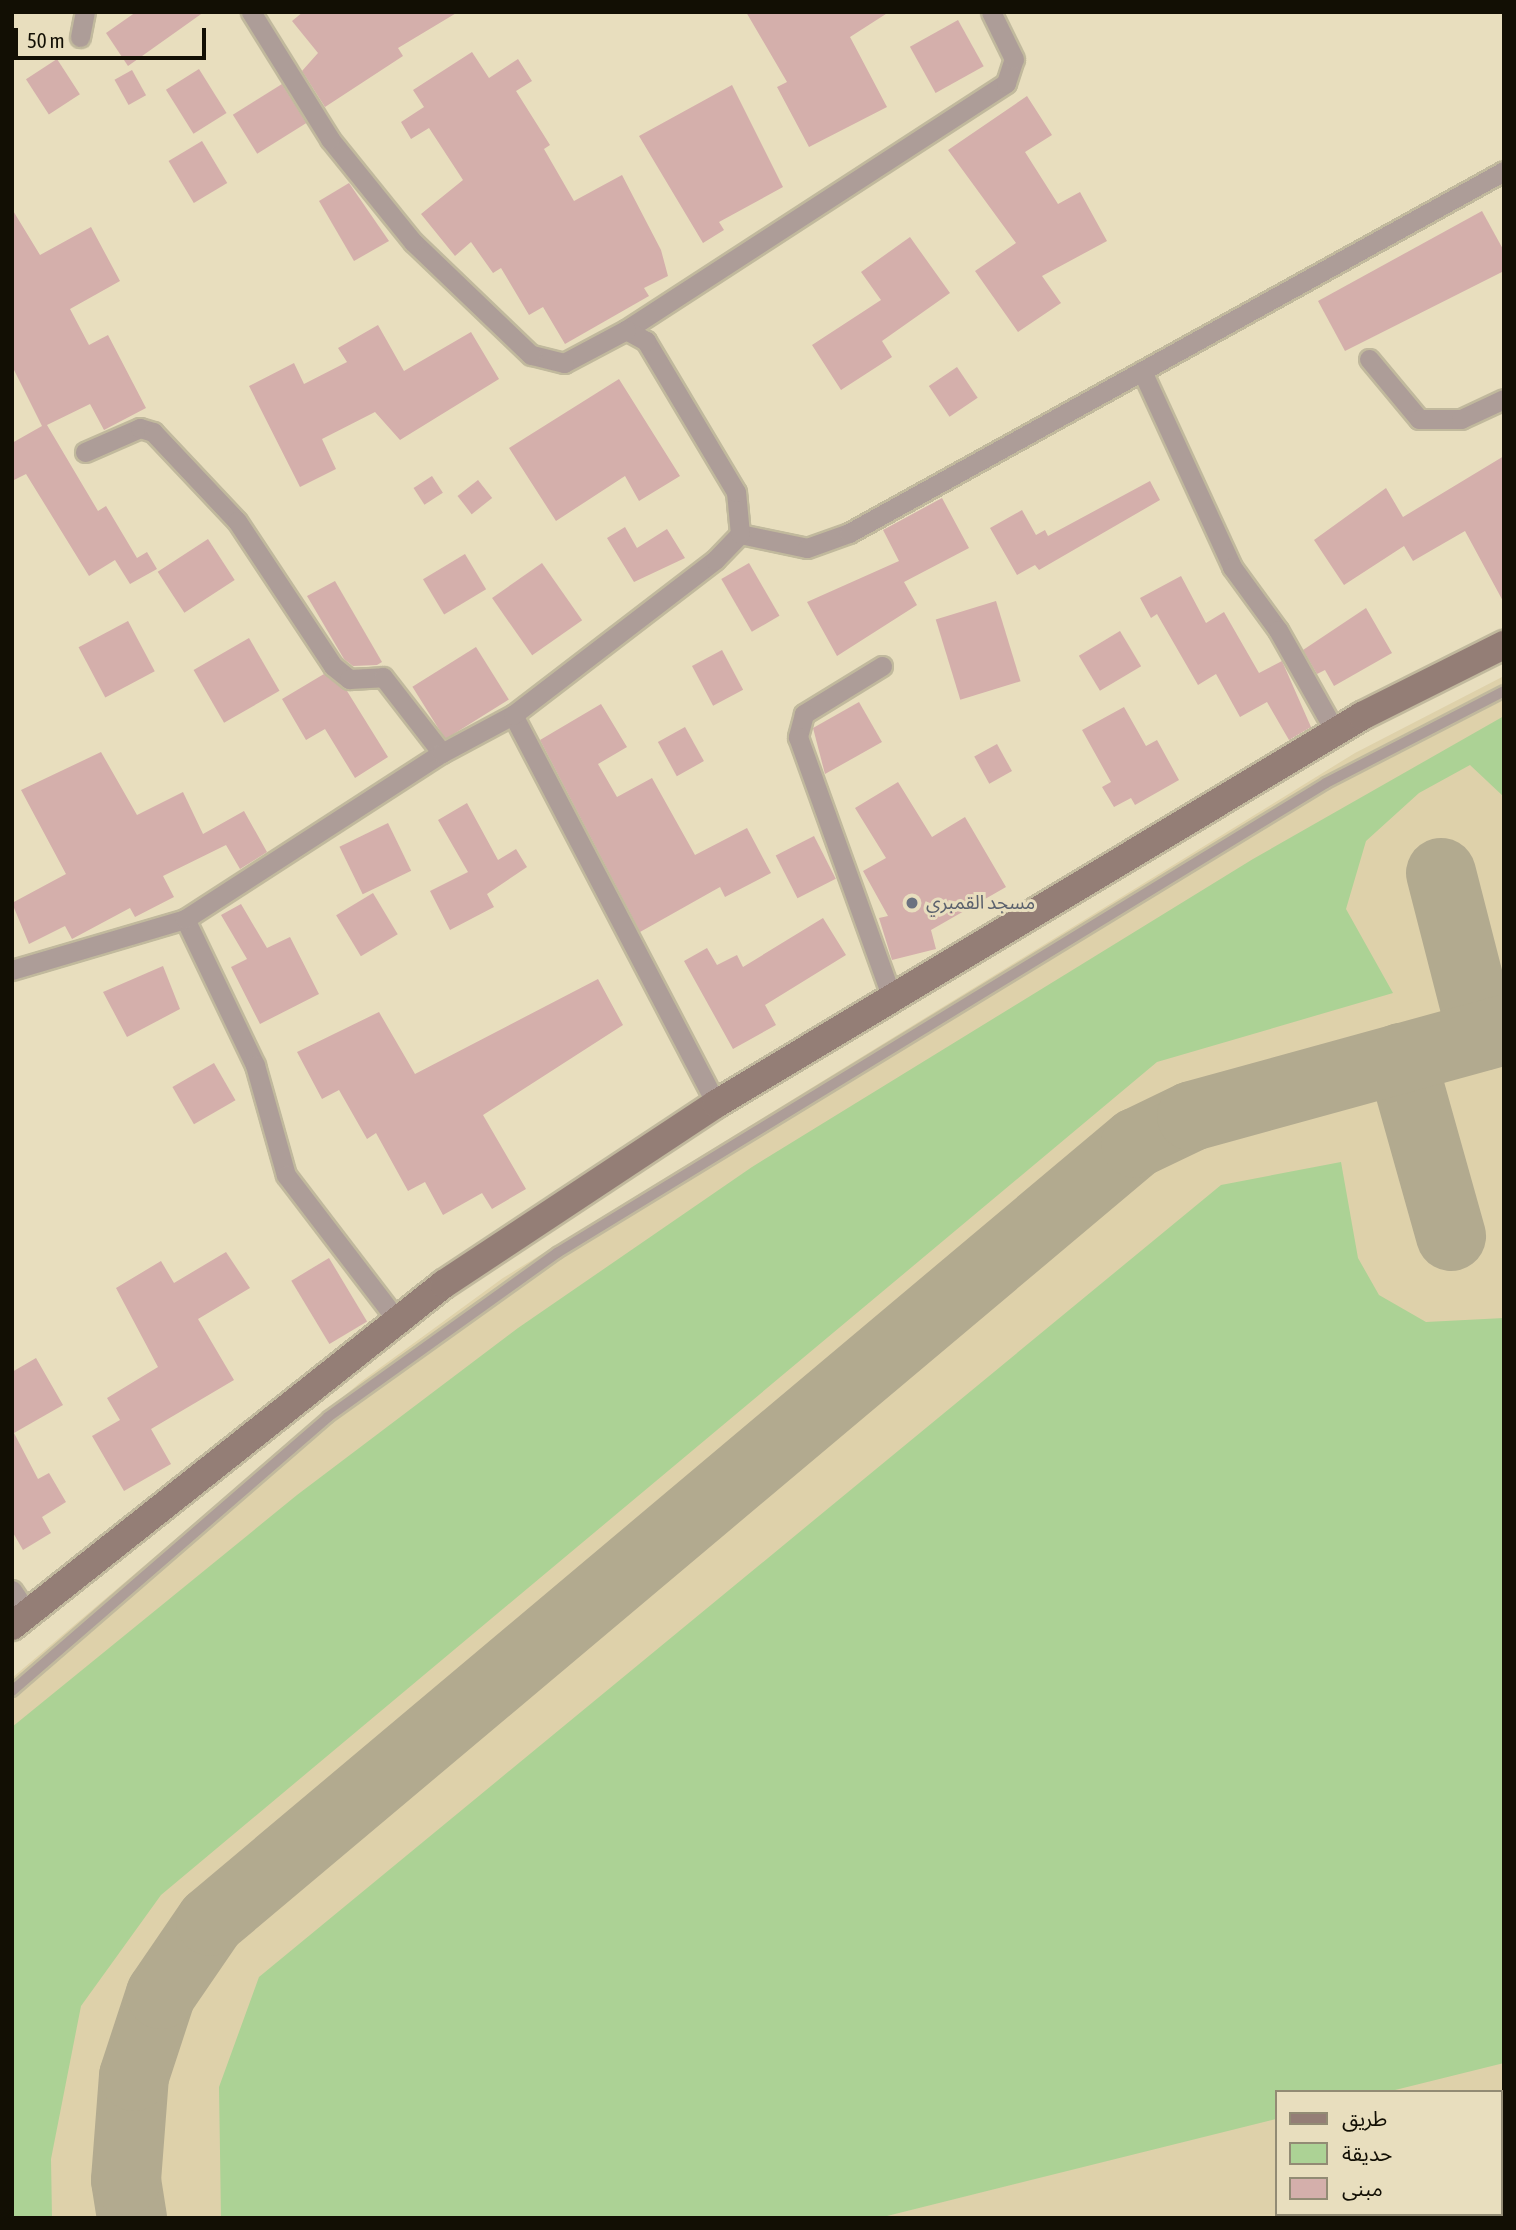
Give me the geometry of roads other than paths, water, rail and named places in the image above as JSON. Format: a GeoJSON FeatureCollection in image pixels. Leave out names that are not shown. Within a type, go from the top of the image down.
{"type":"FeatureCollection","features":[{"type":"Feature","properties":{"kind":"main road"},"geometry":{"type":"LineString","coordinates":[[17,1610],[397,1320],[716,1104],[891,995],[1110,872],[1336,733],[1504,645]]}},
{"type":"Feature","properties":{"kind":"street"},"geometry":{"type":"LineString","coordinates":[[80,37],[85,12]]}},
{"type":"Feature","properties":{"kind":"street"},"geometry":{"type":"LineString","coordinates":[[251,12],[330,139],[413,242],[531,355],[564,363],[626,330],[1006,83],[1014,59],[991,12]]}},
{"type":"Feature","properties":{"kind":"street"},"geometry":{"type":"LineString","coordinates":[[740,534],[807,548],[849,533],[1504,171]]}},
{"type":"Feature","properties":{"kind":"street"},"geometry":{"type":"LineString","coordinates":[[12,970],[185,919],[442,753],[513,715],[715,560],[740,534],[736,492],[671,375],[646,341],[626,330]]}},
{"type":"Feature","properties":{"kind":"street"},"geometry":{"type":"LineString","coordinates":[[1369,359],[1419,419],[1461,419],[1504,399]]}},
{"type":"Feature","properties":{"kind":"street"},"geometry":{"type":"LineString","coordinates":[[1142,371],[1232,567],[1278,631],[1336,733]]}},
{"type":"Feature","properties":{"kind":"street"},"geometry":{"type":"LineString","coordinates":[[85,452],[140,428],[153,432],[237,521],[333,666],[349,679],[383,677],[442,753]]}},
{"type":"Feature","properties":{"kind":"street"},"geometry":{"type":"LineString","coordinates":[[882,666],[804,714],[798,737],[891,995]]}},
{"type":"Feature","properties":{"kind":"street"},"geometry":{"type":"LineString","coordinates":[[513,715],[716,1104]]}},
{"type":"Feature","properties":{"kind":"street"},"geometry":{"type":"LineString","coordinates":[[185,919],[256,1065],[286,1175],[397,1320]]}},
{"type":"Feature","properties":{"kind":"lane"},"geometry":{"type":"LineString","coordinates":[[12,1691],[328,1417],[518,1279],[1326,783],[1504,691]]}},
{"type":"Feature","properties":{"kind":"place","name":"مسجد القمبري"},"geometry":{"type":"Point","coordinates":[912,903]}}]}
